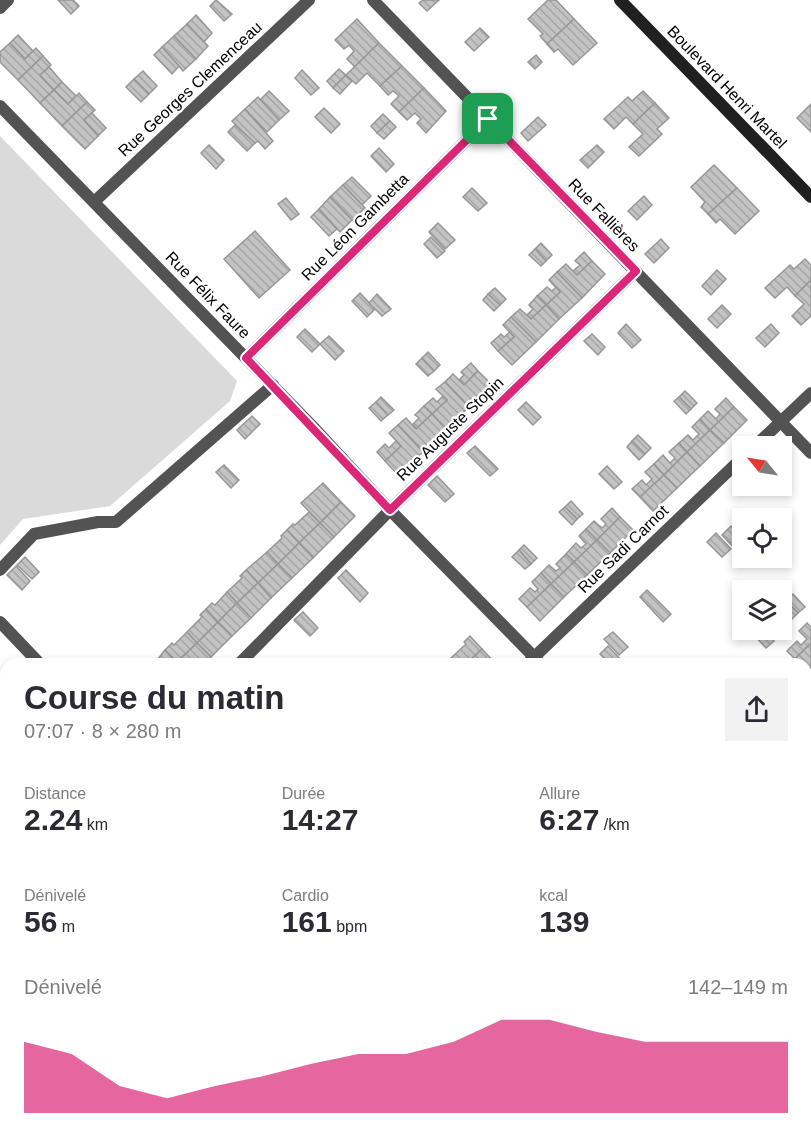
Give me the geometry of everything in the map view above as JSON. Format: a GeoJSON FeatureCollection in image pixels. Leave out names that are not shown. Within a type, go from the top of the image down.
{"type":"FeatureCollection","features":[{"type":"Feature","properties":{"kind":"street"},"geometry":{"type":"LineString","coordinates":[[0,8],[8,0]]}},
{"type":"Feature","properties":{"kind":"street","name":"Rue Georges Clemenceau"},"geometry":{"type":"LineString","coordinates":[[94,202],[309,0]]}},
{"type":"Feature","properties":{"kind":"street","name":"Rue Fallières"},"geometry":{"type":"LineString","coordinates":[[373,0],[811,453]]}},
{"type":"Feature","properties":{"kind":"street","name":"Boulevard Henri Martel"},"geometry":{"type":"LineString","coordinates":[[620,0],[811,197]]}},
{"type":"Feature","properties":{"kind":"street","name":"Rue Félix Faure"},"geometry":{"type":"LineString","coordinates":[[0,106],[273,386],[530,658]]}},
{"type":"Feature","properties":{"kind":"street","name":"Rue Léon Gambetta"},"geometry":{"type":"LineString","coordinates":[[246,358],[488,119]]}},
{"type":"Feature","properties":{"kind":"street","name":"Rue Auguste Stopin"},"geometry":{"type":"LineString","coordinates":[[245,658],[390,510],[636,271]]}},
{"type":"Feature","properties":{"kind":"street"},"geometry":{"type":"LineString","coordinates":[[0,570],[34,534],[98,522],[116,522],[273,386]]}},
{"type":"Feature","properties":{"kind":"street"},"geometry":{"type":"LineString","coordinates":[[765,436],[811,393]]}},
{"type":"Feature","properties":{"kind":"street","name":"Rue Sadi Carnot"},"geometry":{"type":"LineString","coordinates":[[538,658],[732,468]]}},
{"type":"Feature","properties":{"kind":"street"},"geometry":{"type":"LineString","coordinates":[[0,622],[34,658]]}},
{"type":"Feature","properties":{"kind":"shaded area"},"geometry":{"type":"Polygon","coordinates":[[[0,136],[237,381],[230,401],[110,506],[23,519],[0,545],[0,136]]]}},
{"type":"Feature","properties":{"kind":"building"},"geometry":{"type":"Polygon","coordinates":[[[58,0],[73,0],[79,6],[71,14],[58,0]]]}},
{"type":"Feature","properties":{"kind":"building"},"geometry":{"type":"Polygon","coordinates":[[[216,0],[232,14],[224,21],[210,6],[216,0]]]}},
{"type":"Feature","properties":{"kind":"building"},"geometry":{"type":"Polygon","coordinates":[[[423,0],[439,0],[427,11],[419,3],[423,0]]]}},
{"type":"Feature","properties":{"kind":"building"},"geometry":{"type":"Polygon","coordinates":[[[548,0],[556,0],[574,19],[547,44],[540,36],[543,34],[528,19],[548,0]]]}},
{"type":"Feature","properties":{"kind":"building"},"geometry":{"type":"Polygon","coordinates":[[[196,15],[212,33],[204,42],[187,24],[196,15]]]}},
{"type":"Feature","properties":{"kind":"building"},"geometry":{"type":"Polygon","coordinates":[[[357,19],[379,43],[355,67],[347,59],[354,51],[349,45],[344,49],[335,40],[357,19]]]}},
{"type":"Feature","properties":{"kind":"building"},"geometry":{"type":"Polygon","coordinates":[[[574,19],[597,43],[573,65],[558,49],[554,52],[547,44],[574,19]]]}},
{"type":"Feature","properties":{"kind":"building"},"geometry":{"type":"Polygon","coordinates":[[[187,24],[208,46],[196,59],[174,36],[187,24]]]}},
{"type":"Feature","properties":{"kind":"building"},"geometry":{"type":"Polygon","coordinates":[[[480,28],[489,37],[474,51],[465,42],[480,28]]]}},
{"type":"Feature","properties":{"kind":"building"},"geometry":{"type":"Polygon","coordinates":[[[18,35],[33,51],[25,59],[10,43],[18,35]]]}},
{"type":"Feature","properties":{"kind":"building"},"geometry":{"type":"Polygon","coordinates":[[[174,36],[196,59],[183,71],[162,47],[174,36]]]}},
{"type":"Feature","properties":{"kind":"building"},"geometry":{"type":"Polygon","coordinates":[[[10,43],[25,59],[36,48],[43,56],[18,80],[0,62],[0,52],[10,43]]]}},
{"type":"Feature","properties":{"kind":"building"},"geometry":{"type":"Polygon","coordinates":[[[379,43],[402,66],[380,86],[367,73],[356,84],[346,75],[379,43]]]}},
{"type":"Feature","properties":{"kind":"building"},"geometry":{"type":"Polygon","coordinates":[[[162,47],[179,66],[172,74],[154,55],[162,47]]]}},
{"type":"Feature","properties":{"kind":"building"},"geometry":{"type":"Polygon","coordinates":[[[536,55],[542,62],[535,69],[528,62],[536,55]]]}},
{"type":"Feature","properties":{"kind":"building"},"geometry":{"type":"Polygon","coordinates":[[[43,56],[51,65],[40,75],[54,90],[40,103],[18,80],[43,56]]]}},
{"type":"Feature","properties":{"kind":"building"},"geometry":{"type":"Polygon","coordinates":[[[402,66],[424,88],[399,112],[391,104],[399,96],[393,91],[388,95],[380,86],[402,66]]]}},
{"type":"Feature","properties":{"kind":"building"},"geometry":{"type":"Polygon","coordinates":[[[49,67],[62,82],[54,90],[40,75],[49,67]]]}},
{"type":"Feature","properties":{"kind":"building"},"geometry":{"type":"Polygon","coordinates":[[[339,69],[346,75],[333,88],[327,81],[339,69]]]}},
{"type":"Feature","properties":{"kind":"building"},"geometry":{"type":"Polygon","coordinates":[[[302,70],[319,88],[311,95],[295,78],[302,70]]]}},
{"type":"Feature","properties":{"kind":"building"},"geometry":{"type":"Polygon","coordinates":[[[143,71],[157,86],[149,94],[134,79],[143,71]]]}},
{"type":"Feature","properties":{"kind":"building"},"geometry":{"type":"Polygon","coordinates":[[[346,75],[352,81],[340,94],[333,88],[346,75]]]}},
{"type":"Feature","properties":{"kind":"building"},"geometry":{"type":"Polygon","coordinates":[[[134,79],[149,94],[141,102],[126,87],[134,79]]]}},
{"type":"Feature","properties":{"kind":"building"},"geometry":{"type":"Polygon","coordinates":[[[62,82],[76,96],[68,104],[54,90],[62,82]]]}},
{"type":"Feature","properties":{"kind":"building"},"geometry":{"type":"Polygon","coordinates":[[[424,88],[446,111],[426,133],[417,123],[421,119],[415,113],[407,120],[399,112],[424,88]]]}},
{"type":"Feature","properties":{"kind":"building"},"geometry":{"type":"Polygon","coordinates":[[[54,90],[68,104],[79,93],[87,102],[62,126],[40,103],[54,90]]]}},
{"type":"Feature","properties":{"kind":"building"},"geometry":{"type":"Polygon","coordinates":[[[269,91],[289,111],[279,120],[260,100],[269,91]]]}},
{"type":"Feature","properties":{"kind":"building"},"geometry":{"type":"Polygon","coordinates":[[[643,91],[655,103],[633,124],[626,117],[614,129],[604,119],[628,97],[632,101],[643,91]]]}},
{"type":"Feature","properties":{"kind":"building"},"geometry":{"type":"Polygon","coordinates":[[[258,97],[279,120],[267,132],[245,109],[258,97]]]}},
{"type":"Feature","properties":{"kind":"building"},"geometry":{"type":"Polygon","coordinates":[[[87,102],[95,110],[84,120],[98,136],[85,149],[62,126],[87,102]]]}},
{"type":"Feature","properties":{"kind":"building"},"geometry":{"type":"Polygon","coordinates":[[[655,103],[669,118],[657,129],[662,134],[639,156],[629,147],[643,134],[633,124],[655,103]]]}},
{"type":"Feature","properties":{"kind":"building"},"geometry":{"type":"Polygon","coordinates":[[[811,104],[811,132],[797,118],[811,104]]]}},
{"type":"Feature","properties":{"kind":"building"},"geometry":{"type":"Polygon","coordinates":[[[324,108],[340,124],[331,133],[315,117],[324,108]]]}},
{"type":"Feature","properties":{"kind":"building"},"geometry":{"type":"Polygon","coordinates":[[[245,109],[273,141],[265,149],[258,141],[255,143],[232,121],[245,109]]]}},
{"type":"Feature","properties":{"kind":"building"},"geometry":{"type":"Polygon","coordinates":[[[92,113],[106,128],[98,136],[84,120],[92,113]]]}},
{"type":"Feature","properties":{"kind":"building"},"geometry":{"type":"Polygon","coordinates":[[[383,114],[390,121],[377,133],[371,126],[383,114]]]}},
{"type":"Feature","properties":{"kind":"building"},"geometry":{"type":"Polygon","coordinates":[[[538,117],[546,125],[528,141],[521,133],[538,117]]]}},
{"type":"Feature","properties":{"kind":"building"},"geometry":{"type":"Polygon","coordinates":[[[390,121],[396,127],[384,139],[377,133],[390,121]]]}},
{"type":"Feature","properties":{"kind":"building"},"geometry":{"type":"Polygon","coordinates":[[[235,125],[255,143],[247,151],[228,132],[235,125]]]}},
{"type":"Feature","properties":{"kind":"building"},"geometry":{"type":"Polygon","coordinates":[[[209,145],[224,160],[216,169],[201,153],[209,145]]]}},
{"type":"Feature","properties":{"kind":"building"},"geometry":{"type":"Polygon","coordinates":[[[597,145],[604,152],[588,168],[580,160],[597,145]]]}},
{"type":"Feature","properties":{"kind":"building"},"geometry":{"type":"Polygon","coordinates":[[[379,148],[394,164],[386,172],[371,156],[379,148]]]}},
{"type":"Feature","properties":{"kind":"building"},"geometry":{"type":"Polygon","coordinates":[[[714,165],[737,188],[708,214],[701,207],[705,202],[691,187],[714,165]]]}},
{"type":"Feature","properties":{"kind":"building"},"geometry":{"type":"Polygon","coordinates":[[[352,177],[371,196],[362,205],[343,185],[352,177]]]}},
{"type":"Feature","properties":{"kind":"building"},"geometry":{"type":"Polygon","coordinates":[[[343,185],[365,208],[352,220],[330,197],[343,185]]]}},
{"type":"Feature","properties":{"kind":"building"},"geometry":{"type":"Polygon","coordinates":[[[472,188],[487,203],[478,211],[463,197],[472,188]]]}},
{"type":"Feature","properties":{"kind":"building"},"geometry":{"type":"Polygon","coordinates":[[[737,188],[759,211],[735,234],[720,219],[716,223],[708,214],[737,188]]]}},
{"type":"Feature","properties":{"kind":"building"},"geometry":{"type":"Polygon","coordinates":[[[644,196],[652,205],[637,220],[628,211],[644,196]]]}},
{"type":"Feature","properties":{"kind":"building"},"geometry":{"type":"Polygon","coordinates":[[[330,197],[352,220],[340,232],[319,209],[330,197]]]}},
{"type":"Feature","properties":{"kind":"building"},"geometry":{"type":"Polygon","coordinates":[[[286,198],[299,214],[291,220],[278,204],[286,198]]]}},
{"type":"Feature","properties":{"kind":"building"},"geometry":{"type":"Polygon","coordinates":[[[319,209],[337,229],[329,236],[311,217],[319,209]]]}},
{"type":"Feature","properties":{"kind":"building"},"geometry":{"type":"Polygon","coordinates":[[[438,223],[455,240],[445,249],[429,232],[438,223]]]}},
{"type":"Feature","properties":{"kind":"building"},"geometry":{"type":"Polygon","coordinates":[[[255,231],[290,270],[259,298],[224,259],[255,231]]]}},
{"type":"Feature","properties":{"kind":"building"},"geometry":{"type":"Polygon","coordinates":[[[431,237],[445,251],[437,258],[424,244],[431,237]]]}},
{"type":"Feature","properties":{"kind":"building"},"geometry":{"type":"Polygon","coordinates":[[[661,239],[669,248],[654,263],[645,254],[661,239]]]}},
{"type":"Feature","properties":{"kind":"building"},"geometry":{"type":"Polygon","coordinates":[[[541,243],[552,255],[546,261],[535,249],[541,243]]]}},
{"type":"Feature","properties":{"kind":"building"},"geometry":{"type":"Polygon","coordinates":[[[535,249],[546,261],[541,266],[529,255],[535,249]]]}},
{"type":"Feature","properties":{"kind":"building"},"geometry":{"type":"Polygon","coordinates":[[[584,252],[592,261],[577,275],[573,271],[580,265],[575,261],[584,252]]]}},
{"type":"Feature","properties":{"kind":"building"},"geometry":{"type":"Polygon","coordinates":[[[805,259],[811,265],[811,280],[795,296],[787,287],[775,298],[765,288],[790,265],[794,269],[805,259]]]}},
{"type":"Feature","properties":{"kind":"building"},"geometry":{"type":"Polygon","coordinates":[[[592,261],[605,274],[582,298],[557,272],[566,264],[577,275],[592,261]]]}},
{"type":"Feature","properties":{"kind":"building"},"geometry":{"type":"Polygon","coordinates":[[[717,270],[726,279],[711,295],[702,286],[717,270]]]}},
{"type":"Feature","properties":{"kind":"building"},"geometry":{"type":"Polygon","coordinates":[[[557,272],[582,298],[559,319],[546,305],[560,292],[549,280],[557,272]]]}},
{"type":"Feature","properties":{"kind":"building"},"geometry":{"type":"Polygon","coordinates":[[[811,280],[811,316],[801,325],[792,316],[804,304],[795,296],[811,280]]]}},
{"type":"Feature","properties":{"kind":"building"},"geometry":{"type":"Polygon","coordinates":[[[547,287],[552,291],[556,287],[560,292],[546,305],[537,296],[547,287]]]}},
{"type":"Feature","properties":{"kind":"building"},"geometry":{"type":"Polygon","coordinates":[[[495,288],[506,299],[500,305],[488,294],[495,288]]]}},
{"type":"Feature","properties":{"kind":"building"},"geometry":{"type":"Polygon","coordinates":[[[360,293],[375,309],[367,317],[352,301],[360,293]]]}},
{"type":"Feature","properties":{"kind":"building"},"geometry":{"type":"Polygon","coordinates":[[[377,294],[391,309],[382,316],[369,303],[377,294]]]}},
{"type":"Feature","properties":{"kind":"building"},"geometry":{"type":"Polygon","coordinates":[[[488,294],[500,305],[494,311],[483,300],[488,294]]]}},
{"type":"Feature","properties":{"kind":"building"},"geometry":{"type":"Polygon","coordinates":[[[537,296],[546,305],[531,319],[527,315],[533,309],[529,305],[537,296]]]}},
{"type":"Feature","properties":{"kind":"building"},"geometry":{"type":"Polygon","coordinates":[[[546,305],[559,319],[536,342],[511,317],[520,309],[531,319],[546,305]]]}},
{"type":"Feature","properties":{"kind":"building"},"geometry":{"type":"Polygon","coordinates":[[[722,305],[731,314],[717,328],[708,319],[722,305]]]}},
{"type":"Feature","properties":{"kind":"building"},"geometry":{"type":"Polygon","coordinates":[[[511,317],[536,342],[512,365],[498,351],[514,337],[503,325],[511,317]]]}},
{"type":"Feature","properties":{"kind":"building"},"geometry":{"type":"Polygon","coordinates":[[[626,324],[641,340],[632,348],[618,333],[626,324]]]}},
{"type":"Feature","properties":{"kind":"building"},"geometry":{"type":"Polygon","coordinates":[[[771,324],[779,333],[765,347],[756,338],[771,324]]]}},
{"type":"Feature","properties":{"kind":"building"},"geometry":{"type":"Polygon","coordinates":[[[305,329],[320,344],[312,352],[297,337],[305,329]]]}},
{"type":"Feature","properties":{"kind":"building"},"geometry":{"type":"Polygon","coordinates":[[[510,332],[514,337],[498,351],[491,343],[501,334],[504,337],[510,332]]]}},
{"type":"Feature","properties":{"kind":"building"},"geometry":{"type":"Polygon","coordinates":[[[592,334],[605,347],[598,355],[584,341],[592,334]]]}},
{"type":"Feature","properties":{"kind":"building"},"geometry":{"type":"Polygon","coordinates":[[[329,336],[344,351],[335,360],[320,344],[329,336]]]}},
{"type":"Feature","properties":{"kind":"building"},"geometry":{"type":"Polygon","coordinates":[[[428,352],[440,365],[434,371],[422,358],[428,352]]]}},
{"type":"Feature","properties":{"kind":"building"},"geometry":{"type":"Polygon","coordinates":[[[422,358],[434,371],[428,376],[416,364],[422,358]]]}},
{"type":"Feature","properties":{"kind":"building"},"geometry":{"type":"Polygon","coordinates":[[[471,363],[478,371],[464,385],[459,380],[464,375],[461,372],[471,363]]]}},
{"type":"Feature","properties":{"kind":"building"},"geometry":{"type":"Polygon","coordinates":[[[478,371],[492,385],[469,407],[445,382],[453,374],[464,385],[478,371]]]}},
{"type":"Feature","properties":{"kind":"building"},"geometry":{"type":"Polygon","coordinates":[[[445,382],[469,407],[446,429],[432,414],[447,400],[436,389],[445,382]]]}},
{"type":"Feature","properties":{"kind":"building"},"geometry":{"type":"Polygon","coordinates":[[[685,391],[697,403],[691,409],[679,397],[685,391]]]}},
{"type":"Feature","properties":{"kind":"building"},"geometry":{"type":"Polygon","coordinates":[[[443,396],[447,400],[432,414],[424,406],[433,398],[437,402],[443,396]]]}},
{"type":"Feature","properties":{"kind":"building"},"geometry":{"type":"Polygon","coordinates":[[[381,397],[394,410],[388,415],[376,402],[381,397]]]}},
{"type":"Feature","properties":{"kind":"building"},"geometry":{"type":"Polygon","coordinates":[[[679,397],[691,409],[686,414],[674,401],[679,397]]]}},
{"type":"Feature","properties":{"kind":"building"},"geometry":{"type":"Polygon","coordinates":[[[726,398],[734,407],[710,430],[700,419],[708,411],[716,419],[720,414],[715,409],[726,398]]]}},
{"type":"Feature","properties":{"kind":"building"},"geometry":{"type":"Polygon","coordinates":[[[376,402],[388,415],[381,421],[369,408],[376,402]]]}},
{"type":"Feature","properties":{"kind":"building"},"geometry":{"type":"Polygon","coordinates":[[[526,402],[541,417],[533,425],[518,410],[526,402]]]}},
{"type":"Feature","properties":{"kind":"building"},"geometry":{"type":"Polygon","coordinates":[[[424,406],[432,414],[416,429],[413,424],[419,418],[415,415],[424,406]]]}},
{"type":"Feature","properties":{"kind":"building"},"geometry":{"type":"Polygon","coordinates":[[[734,407],[747,420],[724,443],[710,430],[734,407]]]}},
{"type":"Feature","properties":{"kind":"building"},"geometry":{"type":"Polygon","coordinates":[[[432,414],[446,429],[423,452],[398,425],[406,418],[416,429],[432,414]]]}},
{"type":"Feature","properties":{"kind":"building"},"geometry":{"type":"Polygon","coordinates":[[[252,416],[260,424],[245,439],[237,430],[252,416]]]}},
{"type":"Feature","properties":{"kind":"building"},"geometry":{"type":"Polygon","coordinates":[[[700,419],[710,430],[687,452],[679,443],[688,435],[693,440],[699,434],[692,427],[700,419]]]}},
{"type":"Feature","properties":{"kind":"building"},"geometry":{"type":"Polygon","coordinates":[[[398,425],[423,452],[398,475],[385,461],[401,446],[389,433],[398,425]]]}},
{"type":"Feature","properties":{"kind":"building"},"geometry":{"type":"Polygon","coordinates":[[[710,430],[724,443],[700,466],[687,452],[710,430]]]}},
{"type":"Feature","properties":{"kind":"building"},"geometry":{"type":"Polygon","coordinates":[[[638,435],[651,448],[645,454],[632,441],[638,435]]]}},
{"type":"Feature","properties":{"kind":"building"},"geometry":{"type":"Polygon","coordinates":[[[396,441],[401,446],[385,461],[377,452],[385,444],[389,448],[396,441]]]}},
{"type":"Feature","properties":{"kind":"building"},"geometry":{"type":"Polygon","coordinates":[[[632,441],[645,454],[639,460],[627,447],[632,441]]]}},
{"type":"Feature","properties":{"kind":"building"},"geometry":{"type":"Polygon","coordinates":[[[679,443],[687,452],[664,475],[654,464],[663,455],[670,463],[675,458],[669,452],[679,443]]]}},
{"type":"Feature","properties":{"kind":"building"},"geometry":{"type":"Polygon","coordinates":[[[475,446],[498,469],[490,476],[467,453],[475,446]]]}},
{"type":"Feature","properties":{"kind":"building"},"geometry":{"type":"Polygon","coordinates":[[[687,452],[700,466],[677,488],[664,475],[687,452]]]}},
{"type":"Feature","properties":{"kind":"building"},"geometry":{"type":"Polygon","coordinates":[[[654,464],[664,475],[640,497],[632,489],[642,480],[646,485],[652,479],[645,472],[654,464]]]}},
{"type":"Feature","properties":{"kind":"building"},"geometry":{"type":"Polygon","coordinates":[[[224,465],[239,480],[231,488],[216,472],[224,465]]]}},
{"type":"Feature","properties":{"kind":"building"},"geometry":{"type":"Polygon","coordinates":[[[607,466],[622,482],[614,489],[599,474],[607,466]]]}},
{"type":"Feature","properties":{"kind":"building"},"geometry":{"type":"Polygon","coordinates":[[[664,475],[677,488],[653,511],[640,497],[664,475]]]}},
{"type":"Feature","properties":{"kind":"building"},"geometry":{"type":"Polygon","coordinates":[[[437,476],[454,494],[445,502],[428,485],[437,476]]]}},
{"type":"Feature","properties":{"kind":"building"},"geometry":{"type":"Polygon","coordinates":[[[323,483],[341,502],[320,523],[301,503],[323,483]]]}},
{"type":"Feature","properties":{"kind":"building"},"geometry":{"type":"Polygon","coordinates":[[[571,501],[583,514],[577,519],[565,507],[571,501]]]}},
{"type":"Feature","properties":{"kind":"building"},"geometry":{"type":"Polygon","coordinates":[[[341,502],[355,516],[334,537],[320,523],[341,502]]]}},
{"type":"Feature","properties":{"kind":"building"},"geometry":{"type":"Polygon","coordinates":[[[565,507],[577,519],[572,525],[559,512],[565,507]]]}},
{"type":"Feature","properties":{"kind":"building"},"geometry":{"type":"Polygon","coordinates":[[[612,508],[620,517],[597,540],[586,529],[594,521],[602,528],[606,524],[601,519],[612,508]]]}},
{"type":"Feature","properties":{"kind":"building"},"geometry":{"type":"Polygon","coordinates":[[[309,512],[320,523],[299,543],[287,530],[309,512]]]}},
{"type":"Feature","properties":{"kind":"building"},"geometry":{"type":"Polygon","coordinates":[[[620,517],[633,530],[610,553],[597,540],[620,517]]]}},
{"type":"Feature","properties":{"kind":"building"},"geometry":{"type":"Polygon","coordinates":[[[320,523],[334,537],[313,558],[299,543],[320,523]]]}},
{"type":"Feature","properties":{"kind":"building"},"geometry":{"type":"Polygon","coordinates":[[[731,526],[732,546],[722,535],[731,526]]]}},
{"type":"Feature","properties":{"kind":"building"},"geometry":{"type":"Polygon","coordinates":[[[586,529],[597,540],[574,562],[566,554],[576,543],[581,548],[586,544],[579,536],[586,529]]]}},
{"type":"Feature","properties":{"kind":"building"},"geometry":{"type":"Polygon","coordinates":[[[287,530],[299,543],[278,564],[267,552],[287,530]]]}},
{"type":"Feature","properties":{"kind":"building"},"geometry":{"type":"Polygon","coordinates":[[[716,533],[731,549],[722,557],[707,542],[716,533]]]}},
{"type":"Feature","properties":{"kind":"building"},"geometry":{"type":"Polygon","coordinates":[[[597,540],[610,553],[587,575],[574,562],[597,540]]]}},
{"type":"Feature","properties":{"kind":"building"},"geometry":{"type":"Polygon","coordinates":[[[299,543],[313,558],[292,578],[278,564],[299,543]]]}},
{"type":"Feature","properties":{"kind":"building"},"geometry":{"type":"Polygon","coordinates":[[[524,545],[537,558],[531,564],[519,550],[524,545]]]}},
{"type":"Feature","properties":{"kind":"building"},"geometry":{"type":"Polygon","coordinates":[[[519,550],[531,564],[525,569],[512,557],[519,550]]]}},
{"type":"Feature","properties":{"kind":"building"},"geometry":{"type":"Polygon","coordinates":[[[267,552],[278,564],[258,583],[246,570],[267,552]]]}},
{"type":"Feature","properties":{"kind":"building"},"geometry":{"type":"Polygon","coordinates":[[[566,554],[574,562],[551,584],[541,573],[549,565],[556,571],[560,568],[556,564],[566,554]]]}},
{"type":"Feature","properties":{"kind":"building"},"geometry":{"type":"Polygon","coordinates":[[[25,557],[39,572],[32,579],[17,565],[25,557]]]}},
{"type":"Feature","properties":{"kind":"building"},"geometry":{"type":"Polygon","coordinates":[[[574,562],[587,575],[564,597],[551,584],[574,562]]]}},
{"type":"Feature","properties":{"kind":"building"},"geometry":{"type":"Polygon","coordinates":[[[278,564],[292,578],[271,598],[258,583],[278,564]]]}},
{"type":"Feature","properties":{"kind":"building"},"geometry":{"type":"Polygon","coordinates":[[[16,566],[30,581],[22,590],[7,575],[16,566]]]}},
{"type":"Feature","properties":{"kind":"building"},"geometry":{"type":"Polygon","coordinates":[[[246,570],[258,583],[237,603],[227,592],[242,578],[240,576],[246,570]]]}},
{"type":"Feature","properties":{"kind":"building"},"geometry":{"type":"Polygon","coordinates":[[[346,570],[368,593],[360,602],[338,578],[346,570]]]}},
{"type":"Feature","properties":{"kind":"building"},"geometry":{"type":"Polygon","coordinates":[[[541,573],[551,584],[527,607],[519,599],[530,588],[535,592],[538,589],[532,582],[541,573]]]}},
{"type":"Feature","properties":{"kind":"building"},"geometry":{"type":"Polygon","coordinates":[[[258,583],[271,598],[251,618],[237,603],[258,583]]]}},
{"type":"Feature","properties":{"kind":"building"},"geometry":{"type":"Polygon","coordinates":[[[551,584],[564,597],[540,621],[527,607],[551,584]]]}},
{"type":"Feature","properties":{"kind":"building"},"geometry":{"type":"Polygon","coordinates":[[[647,590],[671,614],[663,622],[640,597],[647,590]]]}},
{"type":"Feature","properties":{"kind":"building"},"geometry":{"type":"Polygon","coordinates":[[[227,592],[237,603],[218,622],[206,609],[212,603],[215,605],[227,592]]]}},
{"type":"Feature","properties":{"kind":"building"},"geometry":{"type":"Polygon","coordinates":[[[792,595],[805,607],[798,613],[792,607],[792,595]]]}},
{"type":"Feature","properties":{"kind":"building"},"geometry":{"type":"Polygon","coordinates":[[[237,603],[251,618],[232,636],[218,622],[237,603]]]}},
{"type":"Feature","properties":{"kind":"building"},"geometry":{"type":"Polygon","coordinates":[[[792,607],[798,613],[792,619],[792,607]]]}},
{"type":"Feature","properties":{"kind":"building"},"geometry":{"type":"Polygon","coordinates":[[[206,609],[218,622],[197,643],[187,632],[202,617],[200,615],[206,609]]]}},
{"type":"Feature","properties":{"kind":"building"},"geometry":{"type":"Polygon","coordinates":[[[303,612],[318,628],[310,636],[294,620],[303,612]]]}},
{"type":"Feature","properties":{"kind":"building"},"geometry":{"type":"Polygon","coordinates":[[[218,622],[232,636],[211,657],[197,643],[218,622]]]}},
{"type":"Feature","properties":{"kind":"building"},"geometry":{"type":"Polygon","coordinates":[[[807,623],[811,627],[811,643],[794,658],[787,651],[797,641],[801,645],[807,639],[799,631],[807,623]]]}},
{"type":"Feature","properties":{"kind":"building"},"geometry":{"type":"Polygon","coordinates":[[[187,632],[197,643],[181,658],[173,658],[165,650],[172,643],[174,645],[187,632]]]}},
{"type":"Feature","properties":{"kind":"building"},"geometry":{"type":"Polygon","coordinates":[[[613,632],[628,647],[619,655],[604,639],[613,632]]]}},
{"type":"Feature","properties":{"kind":"building"},"geometry":{"type":"Polygon","coordinates":[[[470,636],[482,649],[472,658],[451,658],[466,644],[464,642],[470,636]]]}},
{"type":"Feature","properties":{"kind":"building"},"geometry":{"type":"Polygon","coordinates":[[[759,640],[773,640],[766,648],[759,640]]]}},
{"type":"Feature","properties":{"kind":"building"},"geometry":{"type":"Polygon","coordinates":[[[197,643],[211,657],[210,658],[181,658],[197,643]]]}},
{"type":"Feature","properties":{"kind":"building"},"geometry":{"type":"Polygon","coordinates":[[[811,643],[811,658],[796,658],[811,643]]]}},
{"type":"Feature","properties":{"kind":"building"},"geometry":{"type":"Polygon","coordinates":[[[608,646],[619,658],[604,658],[600,654],[608,646]]]}},
{"type":"Feature","properties":{"kind":"building"},"geometry":{"type":"Polygon","coordinates":[[[482,649],[490,658],[472,658],[482,649]]]}},
{"type":"Feature","properties":{"kind":"building"},"geometry":{"type":"Polygon","coordinates":[[[165,650],[173,658],[159,658],[165,650]]]}},
{"type":"Feature","properties":{"kind":"route"},"geometry":{"type":"LineString","coordinates":[[488,119],[636,271],[390,510],[246,358],[488,119]]}}]}
